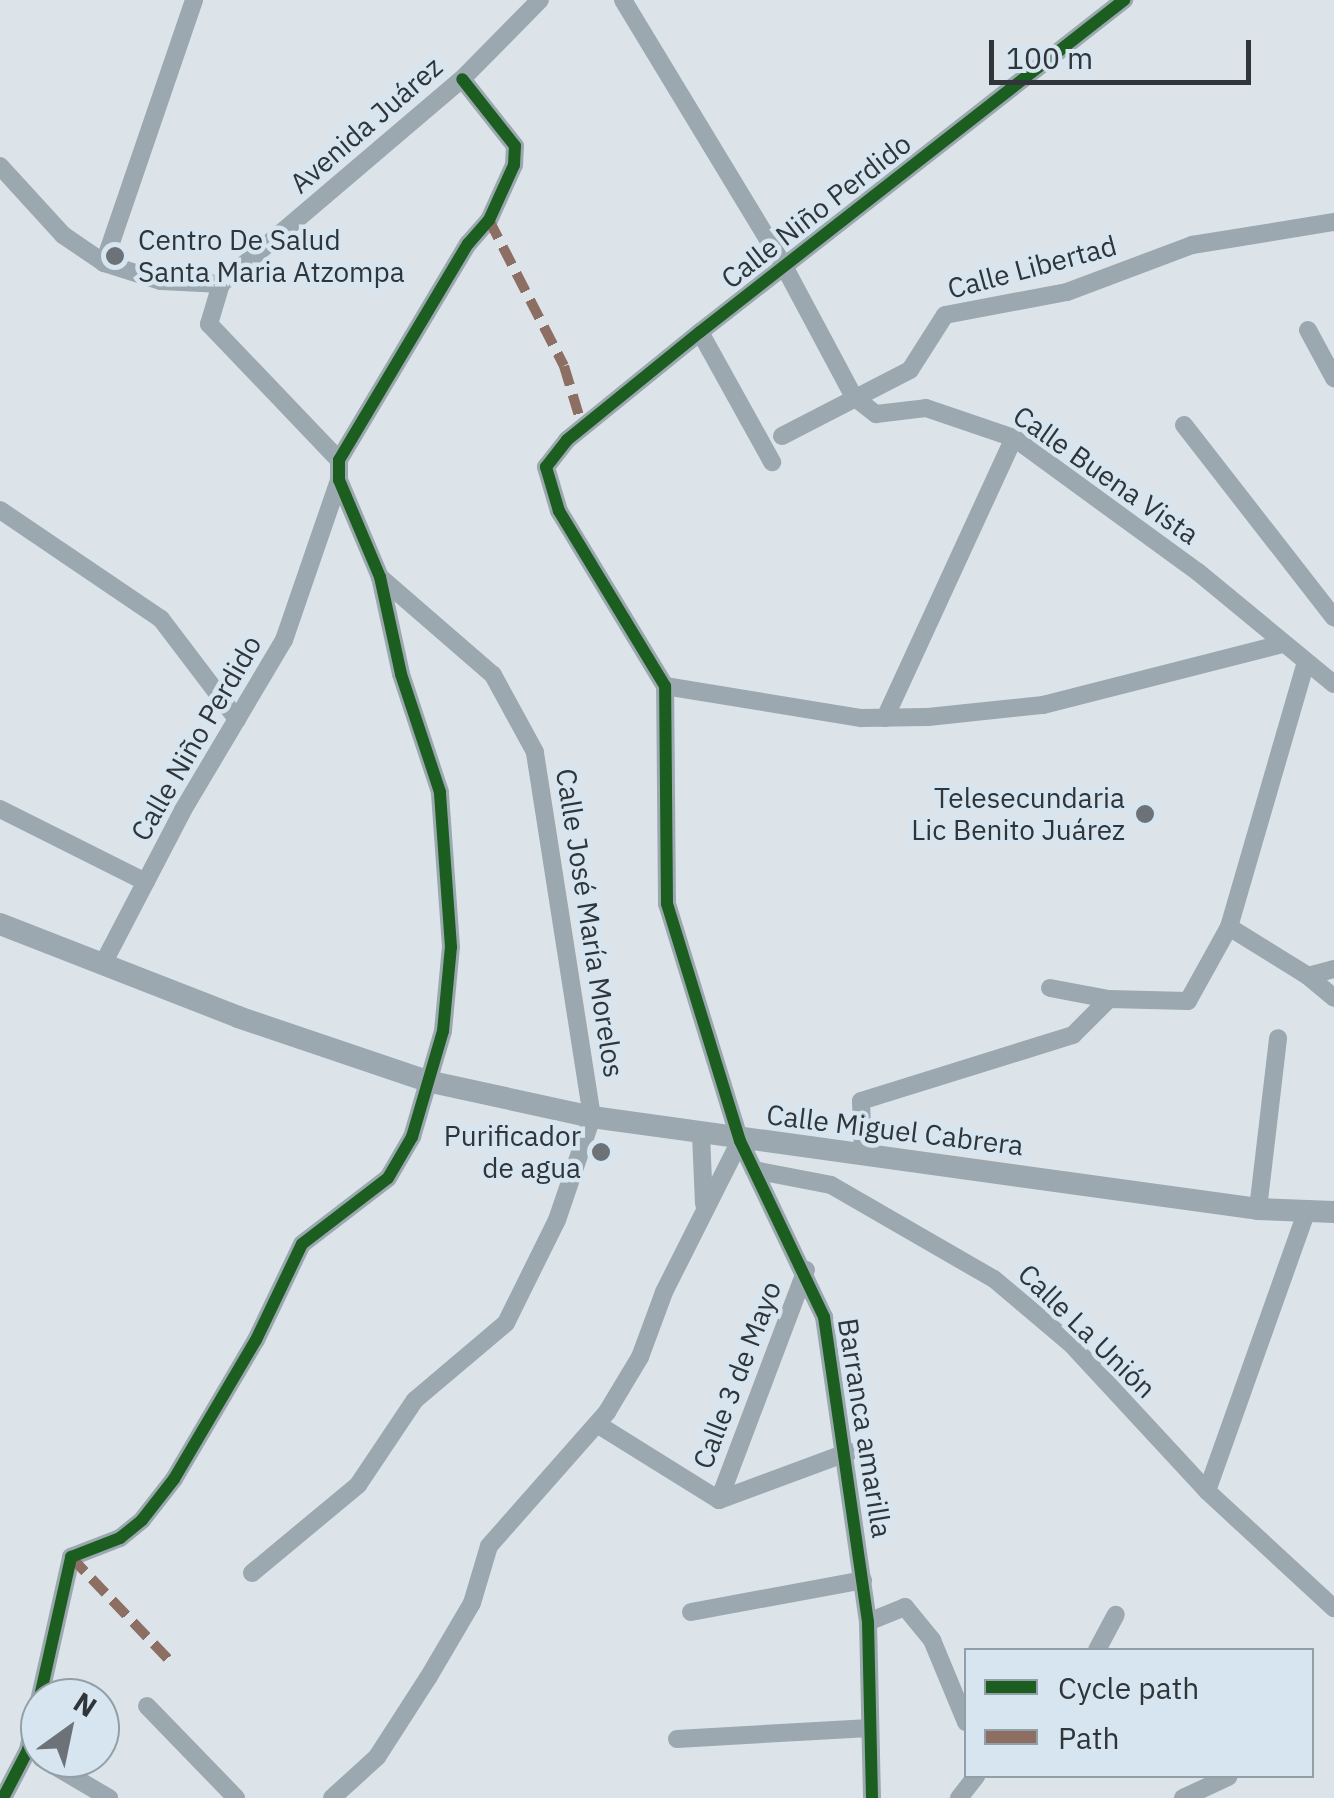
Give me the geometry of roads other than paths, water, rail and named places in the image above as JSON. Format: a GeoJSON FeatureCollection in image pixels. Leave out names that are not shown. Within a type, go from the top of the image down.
{"type":"FeatureCollection","features":[{"type":"Feature","properties":{"kind":"street"},"geometry":{"type":"LineString","coordinates":[[104,263],[194,0]]}},
{"type":"Feature","properties":{"kind":"street","name":"Avenida Juárez"},"geometry":{"type":"LineString","coordinates":[[221,284],[462,79],[540,0]]}},
{"type":"Feature","properties":{"kind":"street"},"geometry":{"type":"LineString","coordinates":[[623,0],[786,268],[854,396]]}},
{"type":"Feature","properties":{"kind":"street","name":"Calle Niño Perdido"},"geometry":{"type":"LineString","coordinates":[[664,686],[559,511],[546,467],[567,440],[700,332],[1124,0]]}},
{"type":"Feature","properties":{"kind":"street"},"geometry":{"type":"LineString","coordinates":[[50,1678],[71,1557],[120,1538],[174,1479],[256,1340],[302,1244],[388,1178],[412,1137],[443,1031],[450,854],[440,792],[400,674],[380,576],[338,480],[339,460],[468,244],[489,220],[514,166],[515,146],[462,79]]}},
{"type":"Feature","properties":{"kind":"street"},"geometry":{"type":"LineString","coordinates":[[0,166],[63,235],[104,263],[161,281],[221,284],[209,324],[339,460]]}},
{"type":"Feature","properties":{"kind":"street","name":"Calle Libertad"},"geometry":{"type":"LineString","coordinates":[[782,436],[910,370],[945,315],[1068,292],[1192,245],[1334,222]]}},
{"type":"Feature","properties":{"kind":"street"},"geometry":{"type":"LineString","coordinates":[[1308,330],[1334,378]]}},
{"type":"Feature","properties":{"kind":"street"},"geometry":{"type":"LineString","coordinates":[[700,332],[772,462]]}},
{"type":"Feature","properties":{"kind":"street","name":"Calle Buena Vista"},"geometry":{"type":"LineString","coordinates":[[854,396],[876,414],[926,408],[1014,438],[1198,572],[1305,666],[1334,684]]}},
{"type":"Feature","properties":{"kind":"street"},"geometry":{"type":"LineString","coordinates":[[1184,425],[1334,618]]}},
{"type":"Feature","properties":{"kind":"street"},"geometry":{"type":"LineString","coordinates":[[885,718],[1014,438]]}},
{"type":"Feature","properties":{"kind":"street","name":"Calle Niño Perdido"},"geometry":{"type":"LineString","coordinates":[[105,960],[284,640],[338,480]]}},
{"type":"Feature","properties":{"kind":"street"},"geometry":{"type":"LineString","coordinates":[[0,510],[161,619],[237,719]]}},
{"type":"Feature","properties":{"kind":"street","name":"Calle José María Morelos"},"geometry":{"type":"LineString","coordinates":[[252,1573],[358,1486],[415,1400],[506,1323],[557,1220],[592,1117],[535,752],[493,674],[380,576]]}},
{"type":"Feature","properties":{"kind":"street"},"geometry":{"type":"LineString","coordinates":[[664,686],[885,718],[1042,705],[1282,644]]}},
{"type":"Feature","properties":{"kind":"street"},"geometry":{"type":"LineString","coordinates":[[1050,988],[1109,1000],[1188,1001],[1229,927],[1305,666]]}},
{"type":"Feature","properties":{"kind":"street","name":"Barranca amarilla"},"geometry":{"type":"LineString","coordinates":[[664,686],[667,904],[740,1141],[806,1270],[824,1317],[848,1452],[868,1622],[872,1798]]}},
{"type":"Feature","properties":{"kind":"street"},"geometry":{"type":"LineString","coordinates":[[0,810],[146,882]]}},
{"type":"Feature","properties":{"kind":"street","name":"Calle Miguel Cabrera"},"geometry":{"type":"LineString","coordinates":[[0,924],[105,960],[238,1017],[426,1081],[592,1117],[740,1141],[863,1154],[1258,1209],[1334,1212]]}},
{"type":"Feature","properties":{"kind":"street"},"geometry":{"type":"LineString","coordinates":[[1229,927],[1308,976],[1334,998]]}},
{"type":"Feature","properties":{"kind":"street"},"geometry":{"type":"LineString","coordinates":[[1308,976],[1334,969]]}},
{"type":"Feature","properties":{"kind":"street"},"geometry":{"type":"LineString","coordinates":[[863,1154],[861,1101],[1073,1035],[1109,1000]]}},
{"type":"Feature","properties":{"kind":"street"},"geometry":{"type":"LineString","coordinates":[[1258,1209],[1278,1038]]}},
{"type":"Feature","properties":{"kind":"street"},"geometry":{"type":"LineString","coordinates":[[701,1135],[704,1209]]}},
{"type":"Feature","properties":{"kind":"street"},"geometry":{"type":"LineString","coordinates":[[332,1798],[377,1756],[428,1678],[472,1603],[489,1546],[596,1424],[640,1357],[704,1209],[740,1141]]}},
{"type":"Feature","properties":{"kind":"street","name":"Calle La Unión"},"geometry":{"type":"LineString","coordinates":[[754,1170],[831,1186],[994,1280],[1070,1344],[1208,1491],[1334,1608]]}},
{"type":"Feature","properties":{"kind":"street"},"geometry":{"type":"LineString","coordinates":[[1208,1491],[1307,1210]]}},
{"type":"Feature","properties":{"kind":"street","name":"Calle 3 de Mayo"},"geometry":{"type":"LineString","coordinates":[[719,1500],[806,1270]]}},
{"type":"Feature","properties":{"kind":"street"},"geometry":{"type":"LineString","coordinates":[[596,1424],[719,1500],[848,1452]]}},
{"type":"Feature","properties":{"kind":"street"},"geometry":{"type":"LineString","coordinates":[[692,1612],[862,1580]]}},
{"type":"Feature","properties":{"kind":"street"},"geometry":{"type":"LineString","coordinates":[[868,1622],[905,1607],[932,1640],[964,1717]]}},
{"type":"Feature","properties":{"kind":"street"},"geometry":{"type":"LineString","coordinates":[[1098,1648],[1116,1615]]}},
{"type":"Feature","properties":{"kind":"street"},"geometry":{"type":"LineString","coordinates":[[147,1706],[236,1798]]}},
{"type":"Feature","properties":{"kind":"street"},"geometry":{"type":"LineString","coordinates":[[677,1738],[870,1728]]}},
{"type":"Feature","properties":{"kind":"street"},"geometry":{"type":"LineString","coordinates":[[3,1798],[20,1776]]}},
{"type":"Feature","properties":{"kind":"street"},"geometry":{"type":"LineString","coordinates":[[75,1778],[109,1798]]}},
{"type":"Feature","properties":{"kind":"street"},"geometry":{"type":"LineString","coordinates":[[958,1798],[974,1778]]}},
{"type":"Feature","properties":{"kind":"street"},"geometry":{"type":"LineString","coordinates":[[1183,1798],[1226,1778]]}},
{"type":"Feature","properties":{"kind":"place","name":"Centro De Salud Santa Maria Atzompa"},"geometry":{"type":"Point","coordinates":[115,256]}},
{"type":"Feature","properties":{"kind":"place","name":"Telesecundaria Lic Benito Juárez"},"geometry":{"type":"Point","coordinates":[1145,814]}},
{"type":"Feature","properties":{"kind":"place","name":"Purificador de agua"},"geometry":{"type":"Point","coordinates":[601,1152]}}]}
